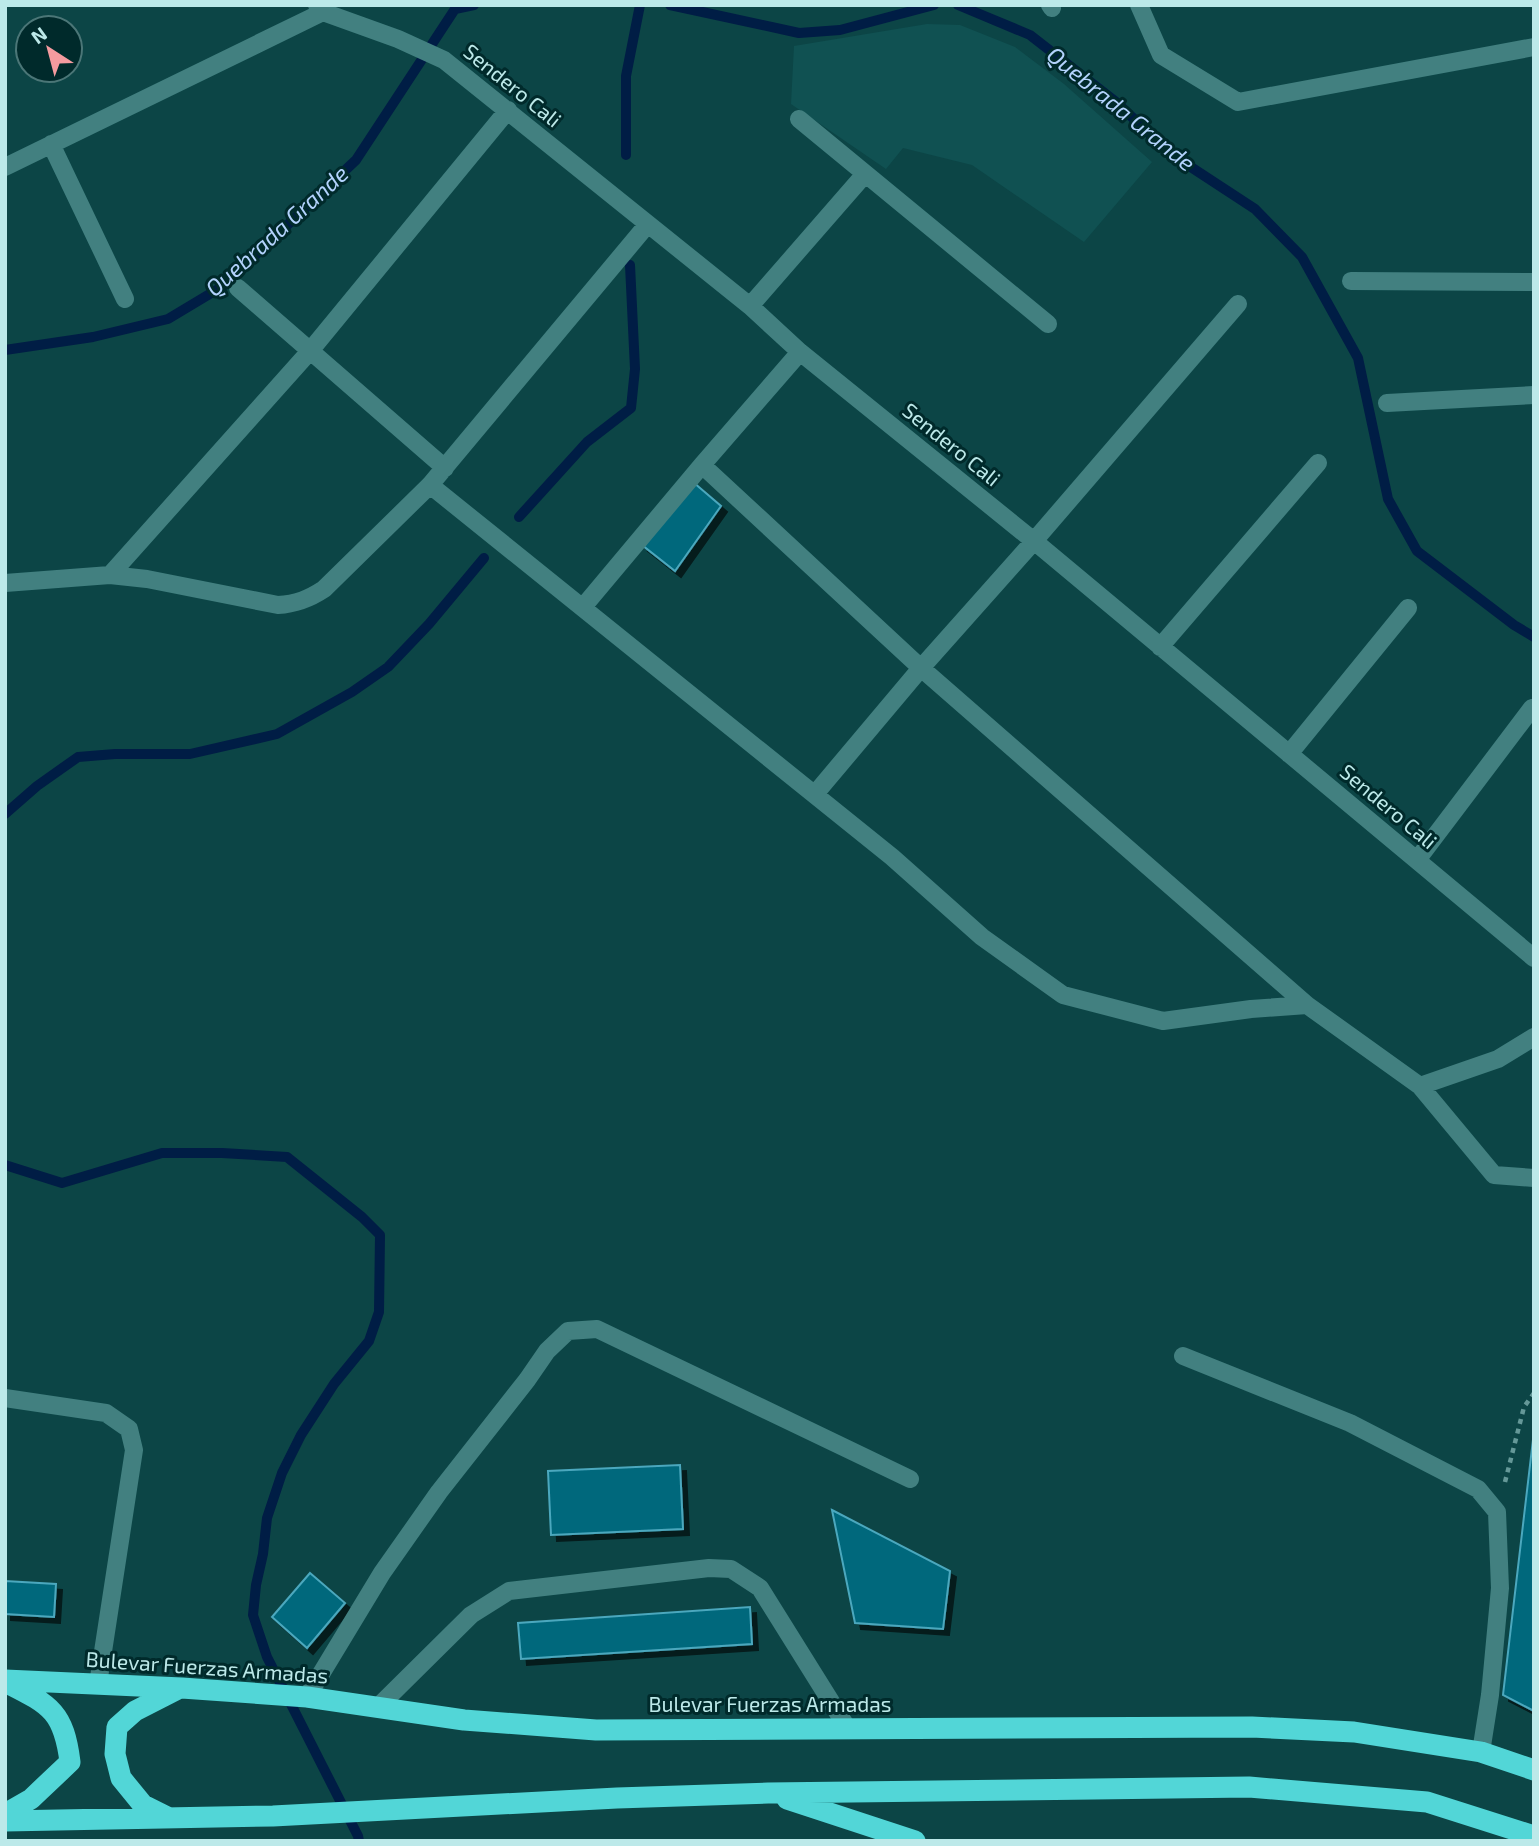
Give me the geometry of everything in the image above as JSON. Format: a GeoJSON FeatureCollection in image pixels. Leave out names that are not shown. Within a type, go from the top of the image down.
{"type":"FeatureCollection","features":[{"type":"Feature","properties":{"kind":"highway","name":"Bulevar Fuerzas Armadas"},"geometry":{"type":"LineString","coordinates":[[5,1681],[182,1688],[307,1697],[464,1720],[596,1730],[1252,1727],[1354,1732],[1480,1752],[1534,1770]]}},
{"type":"Feature","properties":{"kind":"highway"},"geometry":{"type":"LineString","coordinates":[[5,1681],[36,1697],[57,1715],[66,1737],[70,1762],[31,1799],[5,1814]]}},
{"type":"Feature","properties":{"kind":"highway"},"geometry":{"type":"LineString","coordinates":[[169,1818],[143,1805],[121,1778],[115,1754],[117,1727],[135,1712],[182,1688]]}},
{"type":"Feature","properties":{"kind":"highway"},"geometry":{"type":"LineString","coordinates":[[5,1821],[273,1816],[768,1793],[1249,1787],[1427,1802],[1534,1836]]}},
{"type":"Feature","properties":{"kind":"highway"},"geometry":{"type":"LineString","coordinates":[[768,1793],[915,1841]]}},
{"type":"Feature","properties":{"kind":"street"},"geometry":{"type":"LineString","coordinates":[[1139,5],[1161,55],[1238,102],[1534,47]]}},
{"type":"Feature","properties":{"kind":"street"},"geometry":{"type":"LineString","coordinates":[[5,167],[320,9]]}},
{"type":"Feature","properties":{"kind":"street","name":"Sendero Cali"},"geometry":{"type":"LineString","coordinates":[[320,9],[444,60],[508,110],[750,306],[800,352],[1034,541],[1534,958]]}},
{"type":"Feature","properties":{"kind":"street"},"geometry":{"type":"LineString","coordinates":[[110,575],[310,351],[508,110]]}},
{"type":"Feature","properties":{"kind":"street"},"geometry":{"type":"LineString","coordinates":[[799,119],[1048,324]]}},
{"type":"Feature","properties":{"kind":"street"},"geometry":{"type":"LineString","coordinates":[[51,145],[125,299]]}},
{"type":"Feature","properties":{"kind":"street"},"geometry":{"type":"LineString","coordinates":[[750,306],[864,174]]}},
{"type":"Feature","properties":{"kind":"street"},"geometry":{"type":"LineString","coordinates":[[5,583],[110,575],[147,579],[278,605],[293,604],[310,598],[324,589],[430,485],[647,225]]}},
{"type":"Feature","properties":{"kind":"street"},"geometry":{"type":"LineString","coordinates":[[1351,281],[1534,282]]}},
{"type":"Feature","properties":{"kind":"street"},"geometry":{"type":"LineString","coordinates":[[238,288],[445,468]]}},
{"type":"Feature","properties":{"kind":"street"},"geometry":{"type":"LineString","coordinates":[[815,794],[1238,304]]}},
{"type":"Feature","properties":{"kind":"street"},"geometry":{"type":"LineString","coordinates":[[583,607],[800,352]]}},
{"type":"Feature","properties":{"kind":"street"},"geometry":{"type":"LineString","coordinates":[[1387,403],[1534,395]]}},
{"type":"Feature","properties":{"kind":"street"},"geometry":{"type":"LineString","coordinates":[[1160,647],[1318,463]]}},
{"type":"Feature","properties":{"kind":"street"},"geometry":{"type":"LineString","coordinates":[[702,465],[921,668],[1307,1005],[1420,1086],[1494,1175],[1534,1178]]}},
{"type":"Feature","properties":{"kind":"street"},"geometry":{"type":"LineString","coordinates":[[430,485],[815,794],[982,937],[1063,995],[1163,1021],[1251,1009],[1307,1005]]}},
{"type":"Feature","properties":{"kind":"street"},"geometry":{"type":"LineString","coordinates":[[1289,754],[1408,608]]}},
{"type":"Feature","properties":{"kind":"street"},"geometry":{"type":"LineString","coordinates":[[1417,860],[1532,708]]}},
{"type":"Feature","properties":{"kind":"street"},"geometry":{"type":"LineString","coordinates":[[1420,1086],[1498,1059],[1534,1037]]}},
{"type":"Feature","properties":{"kind":"street"},"geometry":{"type":"LineString","coordinates":[[307,1697],[382,1573],[439,1492],[547,1351],[568,1331],[597,1329],[910,1479]]}},
{"type":"Feature","properties":{"kind":"street"},"geometry":{"type":"LineString","coordinates":[[1182,1356],[1350,1423],[1478,1489],[1497,1512],[1500,1588],[1490,1695],[1480,1752]]}},
{"type":"Feature","properties":{"kind":"street"},"geometry":{"type":"LineString","coordinates":[[5,1398],[106,1413],[128,1429],[134,1450],[99,1684]]}},
{"type":"Feature","properties":{"kind":"street"},"geometry":{"type":"LineString","coordinates":[[378,1707],[471,1615],[509,1591],[709,1568],[731,1569],[760,1588],[848,1729]]}},
{"type":"Feature","properties":{"kind":"street"},"geometry":{"type":"LineString","coordinates":[[858,1822],[874,1841]]}},
{"type":"Feature","properties":{"kind":"path"},"geometry":{"type":"LineString","coordinates":[[1497,1512],[1524,1407],[1534,1393]]}},
{"type":"Feature","properties":{"kind":"shaded area"},"geometry":{"type":"Polygon","coordinates":[[[927,24],[960,25],[1015,47],[1064,84],[1152,162],[1084,242],[972,165],[903,148],[886,169],[791,104],[794,46],[927,24]]]}},
{"type":"Feature","properties":{"kind":"building"},"geometry":{"type":"Polygon","coordinates":[[[693,482],[721,506],[675,571],[642,545],[693,482]]]}},
{"type":"Feature","properties":{"kind":"building"},"geometry":{"type":"Polygon","coordinates":[[[1534,1431],[1534,1711],[1503,1695],[1534,1431]]]}},
{"type":"Feature","properties":{"kind":"building"},"geometry":{"type":"Polygon","coordinates":[[[680,1465],[683,1529],[551,1535],[548,1471],[680,1465]]]}},
{"type":"Feature","properties":{"kind":"building"},"geometry":{"type":"Polygon","coordinates":[[[832,1510],[950,1571],[943,1629],[855,1623],[832,1510]]]}},
{"type":"Feature","properties":{"kind":"building"},"geometry":{"type":"Polygon","coordinates":[[[310,1573],[345,1603],[307,1648],[272,1617],[310,1573]]]}},
{"type":"Feature","properties":{"kind":"building"},"geometry":{"type":"Polygon","coordinates":[[[5,1581],[56,1584],[54,1617],[5,1614],[5,1581]]]}},
{"type":"Feature","properties":{"kind":"building"},"geometry":{"type":"Polygon","coordinates":[[[750,1607],[752,1644],[521,1659],[518,1623],[750,1607]]]}},
{"type":"Feature","properties":{"kind":"waterway","name":"Quebrada Grande"},"geometry":{"type":"LineString","coordinates":[[5,350],[93,337],[168,319],[223,286],[356,160],[455,9],[474,5]]}},
{"type":"Feature","properties":{"kind":"waterway"},"geometry":{"type":"LineString","coordinates":[[626,155],[626,76],[640,5]]}},
{"type":"Feature","properties":{"kind":"waterway","name":"Quebrada Grande"},"geometry":{"type":"LineString","coordinates":[[670,5],[799,33],[840,30],[934,5]]}},
{"type":"Feature","properties":{"kind":"waterway","name":"Quebrada Grande"},"geometry":{"type":"LineString","coordinates":[[958,5],[1030,35],[1116,102],[1171,154],[1255,209],[1302,257],[1358,358],[1388,499],[1417,551],[1514,625],[1534,637]]}},
{"type":"Feature","properties":{"kind":"waterway"},"geometry":{"type":"LineString","coordinates":[[519,517],[587,442],[631,408],[635,369],[630,265]]}},
{"type":"Feature","properties":{"kind":"waterway"},"geometry":{"type":"LineString","coordinates":[[5,814],[37,786],[78,757],[190,754],[277,734],[352,692],[388,667],[429,624],[484,558]]}},
{"type":"Feature","properties":{"kind":"waterway"},"geometry":{"type":"LineString","coordinates":[[5,1165],[62,1183],[162,1153],[287,1157],[362,1217],[380,1235],[379,1312],[369,1341],[334,1384],[301,1435],[282,1473],[267,1518],[253,1615],[267,1657],[359,1841]]}}]}
